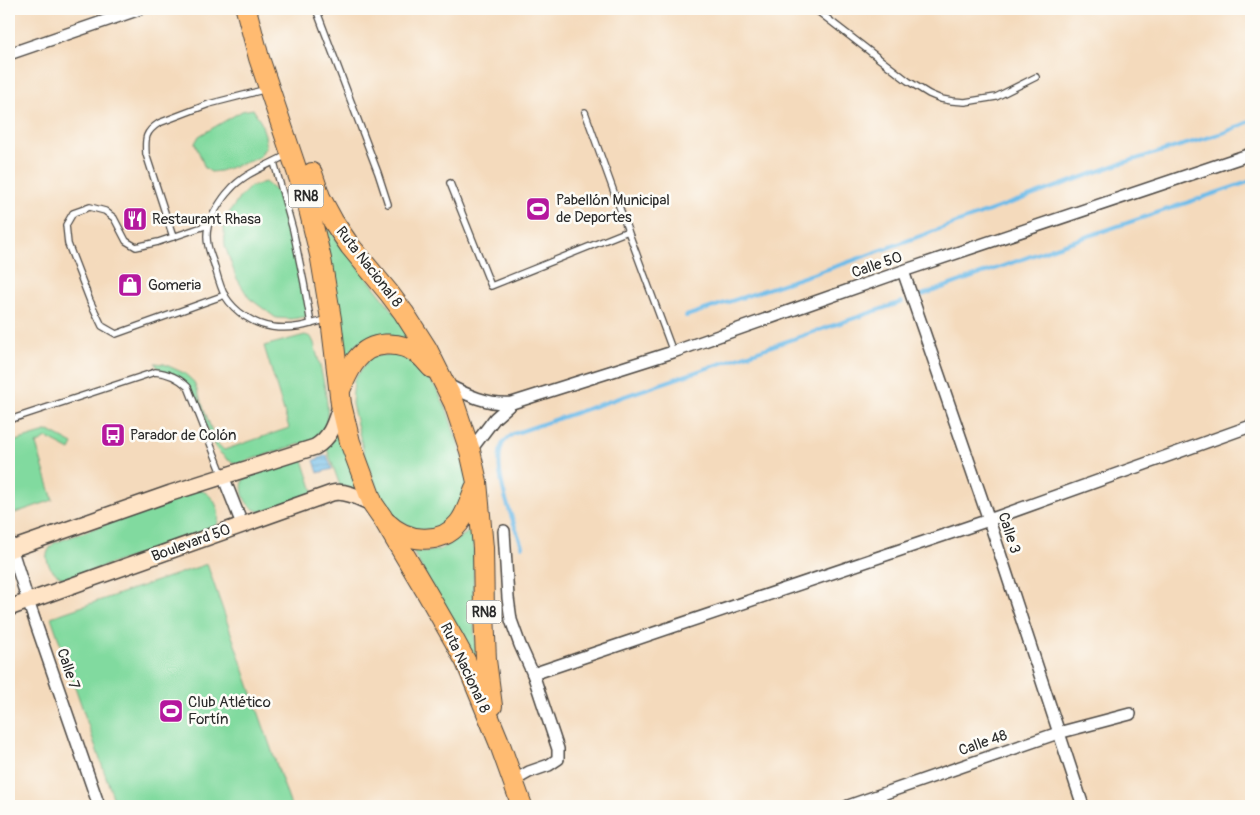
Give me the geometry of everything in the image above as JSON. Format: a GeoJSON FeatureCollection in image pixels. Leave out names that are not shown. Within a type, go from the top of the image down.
{"type":"FeatureCollection","features":[{"type":"Feature","properties":{"kind":"highway","name":"Ruta Nacional 8"},"geometry":{"type":"LineString","coordinates":[[246,9],[269,89],[282,158],[307,201],[321,259],[331,319],[340,397],[350,442],[377,511],[466,662],[499,742],[522,806]]}},
{"type":"Feature","properties":{"kind":"highway","name":"Ruta Nacional 8"},"geometry":{"type":"LineString","coordinates":[[246,9],[272,60],[324,205],[350,246],[404,314],[427,349],[454,402],[470,452],[477,482],[483,548],[486,660],[490,698],[499,742]]}},
{"type":"Feature","properties":{"kind":"highway","name":"Ruta Nacional 8"},"geometry":{"type":"LineString","coordinates":[[340,397],[350,369],[358,357],[368,349],[380,344],[406,347],[412,350],[428,363],[445,383]]}},
{"type":"Feature","properties":{"kind":"highway","name":"Ruta Nacional 8"},"geometry":{"type":"LineString","coordinates":[[377,511],[394,530],[405,536],[418,539],[441,536],[452,531],[460,522],[477,482]]}},
{"type":"Feature","properties":{"kind":"main road"},"geometry":{"type":"LineString","coordinates":[[10,547],[315,447],[322,443],[332,429],[340,397]]}},
{"type":"Feature","properties":{"kind":"main road","name":"Boulevard 50"},"geometry":{"type":"LineString","coordinates":[[9,608],[332,493],[340,492],[355,496],[377,511]]}},
{"type":"Feature","properties":{"kind":"street"},"geometry":{"type":"LineString","coordinates":[[9,54],[140,9]]}},
{"type":"Feature","properties":{"kind":"street","name":"Calle 50"},"geometry":{"type":"LineString","coordinates":[[445,383],[459,391],[490,403],[512,404],[673,352],[903,271],[1251,154]]}},
{"type":"Feature","properties":{"kind":"street","name":"Calle 3"},"geometry":{"type":"LineString","coordinates":[[903,271],[989,520],[1083,806]]}},
{"type":"Feature","properties":{"kind":"street","name":"Calle 50"},"geometry":{"type":"LineString","coordinates":[[470,452],[495,418],[512,404]]}},
{"type":"Feature","properties":{"kind":"street"},"geometry":{"type":"LineString","coordinates":[[533,674],[989,520],[1251,426]]}},
{"type":"Feature","properties":{"kind":"street"},"geometry":{"type":"LineString","coordinates":[[223,476],[242,524]]}},
{"type":"Feature","properties":{"kind":"street"},"geometry":{"type":"LineString","coordinates":[[504,531],[511,620],[533,674],[558,749],[558,759],[549,766],[529,772],[513,781]]}},
{"type":"Feature","properties":{"kind":"street","name":"Calle 7"},"geometry":{"type":"LineString","coordinates":[[10,547],[99,806]]}},
{"type":"Feature","properties":{"kind":"street","name":"Calle 48"},"geometry":{"type":"LineString","coordinates":[[848,806],[1058,733],[1130,714]]}},
{"type":"Feature","properties":{"kind":"lane"},"geometry":{"type":"LineString","coordinates":[[316,9],[388,204]]}},
{"type":"Feature","properties":{"kind":"lane"},"geometry":{"type":"LineString","coordinates":[[814,9],[908,81],[941,99],[952,102],[965,102],[996,97],[1036,77]]}},
{"type":"Feature","properties":{"kind":"lane"},"geometry":{"type":"LineString","coordinates":[[173,237],[146,154],[145,141],[147,133],[159,123],[209,104],[269,89]]}},
{"type":"Feature","properties":{"kind":"lane"},"geometry":{"type":"LineString","coordinates":[[585,112],[673,352]]}},
{"type":"Feature","properties":{"kind":"lane"},"geometry":{"type":"LineString","coordinates":[[311,324],[293,230],[282,158],[256,170],[240,180],[228,191],[208,225],[206,243],[224,295],[244,316],[271,327],[297,328],[331,319]]}},
{"type":"Feature","properties":{"kind":"lane"},"geometry":{"type":"LineString","coordinates":[[450,184],[491,286],[628,231]]}},
{"type":"Feature","properties":{"kind":"lane"},"geometry":{"type":"LineString","coordinates":[[208,225],[158,242],[136,247],[126,242],[114,218],[105,211],[90,208],[73,213],[66,225],[68,244],[90,301],[102,326],[116,334],[144,322],[224,295]]}},
{"type":"Feature","properties":{"kind":"lane"},"geometry":{"type":"LineString","coordinates":[[9,420],[155,372],[160,372],[178,378],[188,387],[223,476]]}},
{"type":"Feature","properties":{"kind":"green space"},"geometry":{"type":"Polygon","coordinates":[[[253,109],[260,120],[265,135],[266,146],[259,158],[220,171],[211,172],[205,168],[195,143],[199,136],[242,111],[253,109]]]}},
{"type":"Feature","properties":{"kind":"green space"},"geometry":{"type":"Polygon","coordinates":[[[265,182],[279,194],[310,316],[292,319],[276,318],[249,298],[236,277],[225,246],[224,228],[229,213],[250,187],[265,182]]]}},
{"type":"Feature","properties":{"kind":"green space"},"geometry":{"type":"Polygon","coordinates":[[[324,223],[405,326],[411,339],[372,338],[357,344],[340,363],[319,225],[324,223]]]}},
{"type":"Feature","properties":{"kind":"green space"},"geometry":{"type":"Polygon","coordinates":[[[305,335],[311,337],[314,343],[325,387],[327,421],[324,430],[316,439],[237,464],[228,460],[217,450],[188,385],[159,370],[155,363],[164,364],[184,373],[194,382],[216,442],[224,450],[289,428],[264,346],[305,335]]]}},
{"type":"Feature","properties":{"kind":"green space"},"geometry":{"type":"Polygon","coordinates":[[[399,354],[413,360],[436,388],[447,410],[465,465],[468,485],[462,503],[448,522],[437,529],[416,530],[394,517],[382,501],[365,457],[352,404],[354,380],[371,356],[399,354]]]}},
{"type":"Feature","properties":{"kind":"green space"},"geometry":{"type":"Polygon","coordinates":[[[340,429],[361,493],[340,486],[326,446],[340,429]]]}},
{"type":"Feature","properties":{"kind":"green space"},"geometry":{"type":"Polygon","coordinates":[[[49,431],[73,444],[70,450],[47,438],[36,444],[53,500],[12,514],[9,505],[9,443],[49,431]]]}},
{"type":"Feature","properties":{"kind":"green space"},"geometry":{"type":"Polygon","coordinates":[[[302,457],[314,494],[261,512],[248,504],[243,496],[243,480],[249,475],[302,457]]]}},
{"type":"Feature","properties":{"kind":"green space"},"geometry":{"type":"Polygon","coordinates":[[[198,490],[209,495],[216,505],[219,518],[214,529],[66,579],[55,573],[49,566],[47,554],[54,543],[198,490]]]}},
{"type":"Feature","properties":{"kind":"green space"},"geometry":{"type":"Polygon","coordinates":[[[473,522],[474,608],[477,659],[471,660],[412,550],[425,552],[439,550],[467,533],[473,522]]]}},
{"type":"Feature","properties":{"kind":"green space","name":"Club Atlético Fortín"},"geometry":{"type":"Polygon","coordinates":[[[207,564],[291,806],[116,806],[51,617],[207,564]]]}},
{"type":"Feature","properties":{"kind":"water"},"geometry":{"type":"Polygon","coordinates":[[[327,455],[332,469],[318,473],[314,460],[327,455]]]}},
{"type":"Feature","properties":{"kind":"waterway"},"geometry":{"type":"LineString","coordinates":[[686,316],[846,263],[1116,165],[1223,133],[1251,121]]}},
{"type":"Feature","properties":{"kind":"waterway"},"geometry":{"type":"LineString","coordinates":[[922,295],[1251,181]]}},
{"type":"Feature","properties":{"kind":"waterway"},"geometry":{"type":"LineString","coordinates":[[522,546],[509,510],[500,469],[502,445],[513,434],[902,302]]}},
{"type":"Feature","properties":{"kind":"place","name":"Pabellón Municipal de Deportes"},"geometry":{"type":"Point","coordinates":[538,209]}},
{"type":"Feature","properties":{"kind":"place","name":"Restaurant Rhasa"},"geometry":{"type":"Point","coordinates":[135,219]}},
{"type":"Feature","properties":{"kind":"place","name":"Gomeria"},"geometry":{"type":"Point","coordinates":[130,285]}},
{"type":"Feature","properties":{"kind":"place","name":"Parador de Colón"},"geometry":{"type":"Point","coordinates":[113,435]}},
{"type":"Feature","properties":{"kind":"place","name":"Club Atlético Fortín"},"geometry":{"type":"Point","coordinates":[171,711]}}]}
